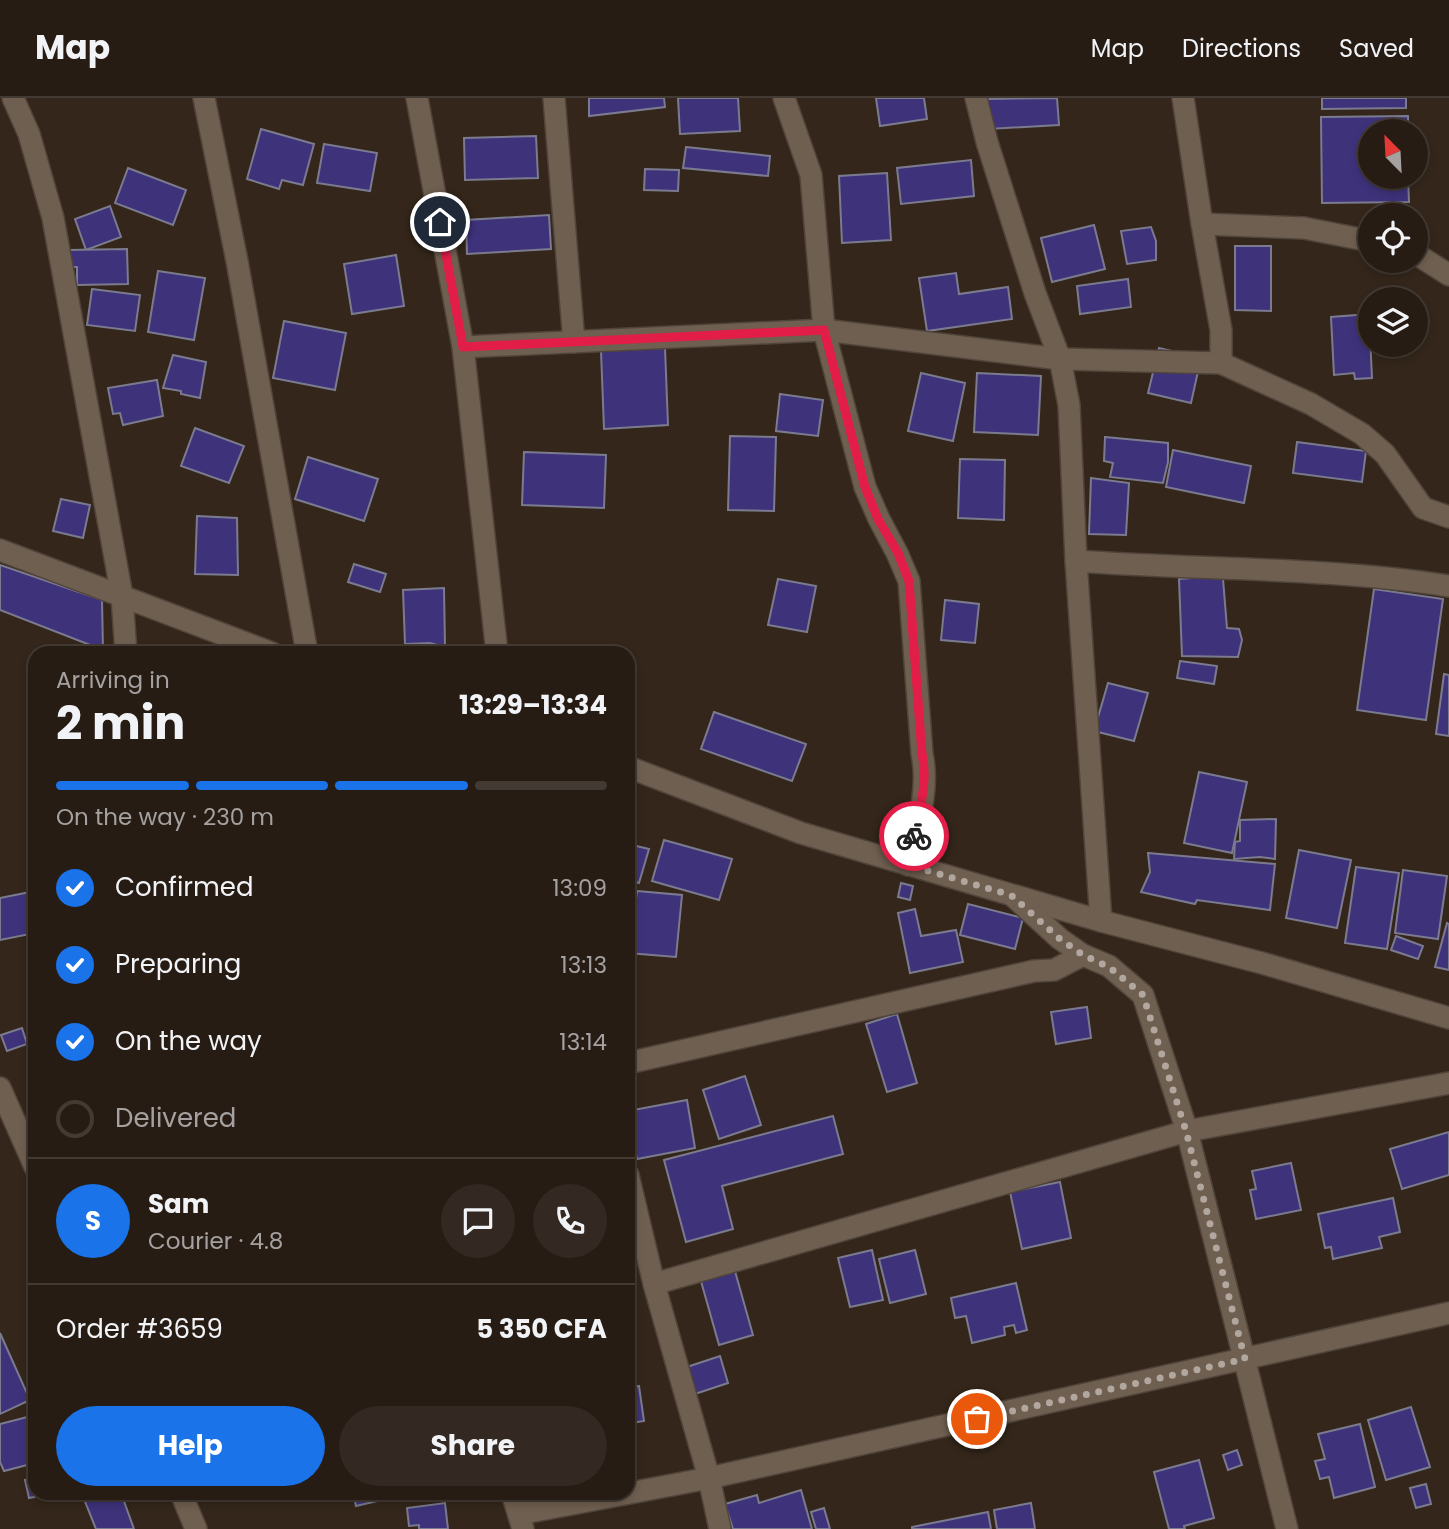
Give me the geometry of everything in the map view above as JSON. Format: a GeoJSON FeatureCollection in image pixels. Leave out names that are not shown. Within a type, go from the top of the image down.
{"type":"FeatureCollection","features":[{"type":"Feature","properties":{"kind":"street"},"geometry":{"type":"LineString","coordinates":[[13,98],[29,134],[53,218],[122,596],[125,646]]}},
{"type":"Feature","properties":{"kind":"street"},"geometry":{"type":"LineString","coordinates":[[204,98],[237,261],[306,646]]}},
{"type":"Feature","properties":{"kind":"street"},"geometry":{"type":"LineString","coordinates":[[417,98],[463,347],[496,646]]}},
{"type":"Feature","properties":{"kind":"street"},"geometry":{"type":"LineString","coordinates":[[554,98],[574,341]]}},
{"type":"Feature","properties":{"kind":"street"},"geometry":{"type":"LineString","coordinates":[[784,98],[811,174],[824,330],[865,487],[909,581],[922,754],[926,770],[908,865]]}},
{"type":"Feature","properties":{"kind":"street"},"geometry":{"type":"LineString","coordinates":[[976,98],[987,142],[1035,293],[1060,359],[1069,405],[1076,561],[1101,921]]}},
{"type":"Feature","properties":{"kind":"street"},"geometry":{"type":"LineString","coordinates":[[1183,98],[1221,330],[1221,363]]}},
{"type":"Feature","properties":{"kind":"street"},"geometry":{"type":"LineString","coordinates":[[1202,224],[1304,228],[1358,239]]}},
{"type":"Feature","properties":{"kind":"street"},"geometry":{"type":"LineString","coordinates":[[1428,262],[1449,275]]}},
{"type":"Feature","properties":{"kind":"street"},"geometry":{"type":"LineString","coordinates":[[463,347],[824,330],[1060,359],[1221,363],[1311,404],[1362,434],[1385,454],[1423,508],[1449,517]]}},
{"type":"Feature","properties":{"kind":"street"},"geometry":{"type":"LineString","coordinates":[[0,550],[254,646]]}},
{"type":"Feature","properties":{"kind":"street"},"geometry":{"type":"LineString","coordinates":[[1076,561],[1310,572],[1449,586]]}},
{"type":"Feature","properties":{"kind":"street"},"geometry":{"type":"LineString","coordinates":[[635,770],[801,834],[1449,1018]]}},
{"type":"Feature","properties":{"kind":"street"},"geometry":{"type":"LineString","coordinates":[[1011,895],[1042,926],[1083,955],[1109,967],[1143,995],[1186,1131],[1287,1529]]}},
{"type":"Feature","properties":{"kind":"street"},"geometry":{"type":"LineString","coordinates":[[635,1061],[1034,971],[1054,970],[1083,955]]}},
{"type":"Feature","properties":{"kind":"street"},"geometry":{"type":"LineString","coordinates":[[654,1284],[1186,1131],[1449,1083]]}},
{"type":"Feature","properties":{"kind":"street"},"geometry":{"type":"LineString","coordinates":[[0,1088],[28,1151]]}},
{"type":"Feature","properties":{"kind":"street"},"geometry":{"type":"LineString","coordinates":[[635,1204],[654,1284],[709,1478],[720,1529]]}},
{"type":"Feature","properties":{"kind":"street"},"geometry":{"type":"LineString","coordinates":[[635,1495],[1449,1313]]}},
{"type":"Feature","properties":{"kind":"street"},"geometry":{"type":"LineString","coordinates":[[185,1500],[196,1529]]}},
{"type":"Feature","properties":{"kind":"street"},"geometry":{"type":"LineString","coordinates":[[514,1500],[521,1522],[615,1500]]}},
{"type":"Feature","properties":{"kind":"building"},"geometry":{"type":"Polygon","coordinates":[[[589,98],[664,98],[665,107],[589,116],[589,98]]]}},
{"type":"Feature","properties":{"kind":"building"},"geometry":{"type":"Polygon","coordinates":[[[678,98],[738,98],[740,131],[680,134],[678,98]]]}},
{"type":"Feature","properties":{"kind":"building"},"geometry":{"type":"Polygon","coordinates":[[[876,98],[924,98],[927,119],[880,126],[876,98]]]}},
{"type":"Feature","properties":{"kind":"building"},"geometry":{"type":"Polygon","coordinates":[[[1057,98],[1059,125],[989,129],[987,99],[1057,98]]]}},
{"type":"Feature","properties":{"kind":"building"},"geometry":{"type":"Polygon","coordinates":[[[1322,98],[1406,98],[1406,108],[1322,109],[1322,98]]]}},
{"type":"Feature","properties":{"kind":"building"},"geometry":{"type":"Polygon","coordinates":[[[1408,116],[1408,119],[1358,119],[1358,189],[1408,189],[1409,202],[1322,203],[1321,117],[1408,116]]]}},
{"type":"Feature","properties":{"kind":"building"},"geometry":{"type":"Polygon","coordinates":[[[261,129],[314,144],[303,185],[282,180],[279,189],[247,179],[261,129]]]}},
{"type":"Feature","properties":{"kind":"building"},"geometry":{"type":"Polygon","coordinates":[[[536,136],[538,178],[465,180],[464,138],[536,136]]]}},
{"type":"Feature","properties":{"kind":"building"},"geometry":{"type":"Polygon","coordinates":[[[324,144],[377,153],[370,191],[317,183],[324,144]]]}},
{"type":"Feature","properties":{"kind":"building"},"geometry":{"type":"Polygon","coordinates":[[[686,147],[770,156],[768,176],[683,168],[686,147]]]}},
{"type":"Feature","properties":{"kind":"building"},"geometry":{"type":"Polygon","coordinates":[[[971,160],[974,196],[901,204],[897,168],[971,160]]]}},
{"type":"Feature","properties":{"kind":"building"},"geometry":{"type":"Polygon","coordinates":[[[128,168],[186,190],[173,225],[115,203],[128,168]]]}},
{"type":"Feature","properties":{"kind":"building"},"geometry":{"type":"Polygon","coordinates":[[[645,169],[679,170],[678,191],[644,190],[645,169]]]}},
{"type":"Feature","properties":{"kind":"building"},"geometry":{"type":"Polygon","coordinates":[[[887,173],[891,240],[842,243],[839,176],[887,173]]]}},
{"type":"Feature","properties":{"kind":"building"},"geometry":{"type":"Polygon","coordinates":[[[110,206],[121,237],[86,250],[75,219],[110,206]]]}},
{"type":"Feature","properties":{"kind":"building"},"geometry":{"type":"Polygon","coordinates":[[[549,215],[551,249],[467,254],[466,220],[549,215]]]}},
{"type":"Feature","properties":{"kind":"building"},"geometry":{"type":"Polygon","coordinates":[[[1094,225],[1105,269],[1052,282],[1041,238],[1094,225]]]}},
{"type":"Feature","properties":{"kind":"building"},"geometry":{"type":"Polygon","coordinates":[[[1151,227],[1156,241],[1156,260],[1127,264],[1121,231],[1151,227]]]}},
{"type":"Feature","properties":{"kind":"building"},"geometry":{"type":"Polygon","coordinates":[[[1235,246],[1271,246],[1271,311],[1235,310],[1235,246]]]}},
{"type":"Feature","properties":{"kind":"building"},"geometry":{"type":"Polygon","coordinates":[[[127,249],[128,284],[77,285],[77,267],[68,267],[68,250],[127,249]]]}},
{"type":"Feature","properties":{"kind":"building"},"geometry":{"type":"Polygon","coordinates":[[[396,255],[404,306],[352,314],[344,264],[396,255]]]}},
{"type":"Feature","properties":{"kind":"building"},"geometry":{"type":"Polygon","coordinates":[[[158,271],[205,278],[194,340],[148,332],[158,271]]]}},
{"type":"Feature","properties":{"kind":"building"},"geometry":{"type":"Polygon","coordinates":[[[956,273],[959,294],[1008,287],[1012,319],[927,331],[919,278],[956,273]]]}},
{"type":"Feature","properties":{"kind":"building"},"geometry":{"type":"Polygon","coordinates":[[[1128,279],[1131,307],[1080,314],[1077,286],[1128,279]]]}},
{"type":"Feature","properties":{"kind":"building"},"geometry":{"type":"Polygon","coordinates":[[[92,289],[140,295],[135,331],[87,325],[92,289]]]}},
{"type":"Feature","properties":{"kind":"building"},"geometry":{"type":"Polygon","coordinates":[[[1358,315],[1358,357],[1371,357],[1372,378],[1355,379],[1354,373],[1334,375],[1331,317],[1358,315]]]}},
{"type":"Feature","properties":{"kind":"building"},"geometry":{"type":"Polygon","coordinates":[[[284,321],[346,333],[335,390],[273,378],[284,321]]]}},
{"type":"Feature","properties":{"kind":"building"},"geometry":{"type":"Polygon","coordinates":[[[665,348],[668,425],[604,429],[601,351],[665,348]]]}},
{"type":"Feature","properties":{"kind":"building"},"geometry":{"type":"Polygon","coordinates":[[[1159,348],[1201,358],[1191,403],[1148,393],[1159,348]]]}},
{"type":"Feature","properties":{"kind":"building"},"geometry":{"type":"Polygon","coordinates":[[[173,355],[206,362],[200,398],[163,388],[173,355]]]}},
{"type":"Feature","properties":{"kind":"building"},"geometry":{"type":"Polygon","coordinates":[[[921,373],[965,383],[953,441],[908,431],[921,373]]]}},
{"type":"Feature","properties":{"kind":"building"},"geometry":{"type":"Polygon","coordinates":[[[977,373],[1041,376],[1038,435],[974,432],[977,373]]]}},
{"type":"Feature","properties":{"kind":"building"},"geometry":{"type":"Polygon","coordinates":[[[157,380],[163,416],[123,425],[120,413],[113,414],[108,388],[157,380]]]}},
{"type":"Feature","properties":{"kind":"building"},"geometry":{"type":"Polygon","coordinates":[[[780,394],[823,400],[818,436],[776,431],[780,394]]]}},
{"type":"Feature","properties":{"kind":"building"},"geometry":{"type":"Polygon","coordinates":[[[195,428],[244,446],[229,483],[181,466],[195,428]]]}},
{"type":"Feature","properties":{"kind":"building"},"geometry":{"type":"Polygon","coordinates":[[[730,436],[776,437],[774,511],[728,510],[730,436]]]}},
{"type":"Feature","properties":{"kind":"building"},"geometry":{"type":"Polygon","coordinates":[[[1105,437],[1168,443],[1168,462],[1163,483],[1110,477],[1113,463],[1104,461],[1105,437]]]}},
{"type":"Feature","properties":{"kind":"building"},"geometry":{"type":"Polygon","coordinates":[[[1297,442],[1366,451],[1362,482],[1293,473],[1297,442]]]}},
{"type":"Feature","properties":{"kind":"building"},"geometry":{"type":"Polygon","coordinates":[[[1173,450],[1251,466],[1244,503],[1166,487],[1173,450]]]}},
{"type":"Feature","properties":{"kind":"building"},"geometry":{"type":"Polygon","coordinates":[[[524,452],[606,455],[604,508],[522,505],[524,452]]]}},
{"type":"Feature","properties":{"kind":"building"},"geometry":{"type":"Polygon","coordinates":[[[308,457],[378,479],[364,521],[295,499],[308,457]]]}},
{"type":"Feature","properties":{"kind":"building"},"geometry":{"type":"Polygon","coordinates":[[[960,459],[1005,460],[1004,520],[958,518],[960,459]]]}},
{"type":"Feature","properties":{"kind":"building"},"geometry":{"type":"Polygon","coordinates":[[[1091,478],[1129,483],[1126,535],[1089,534],[1091,478]]]}},
{"type":"Feature","properties":{"kind":"building"},"geometry":{"type":"Polygon","coordinates":[[[61,499],[90,505],[83,538],[53,531],[61,499]]]}},
{"type":"Feature","properties":{"kind":"building"},"geometry":{"type":"Polygon","coordinates":[[[197,516],[237,518],[238,575],[195,574],[197,516]]]}},
{"type":"Feature","properties":{"kind":"building"},"geometry":{"type":"Polygon","coordinates":[[[354,564],[386,574],[380,592],[348,582],[354,564]]]}},
{"type":"Feature","properties":{"kind":"building"},"geometry":{"type":"Polygon","coordinates":[[[0,565],[102,600],[103,646],[93,646],[0,610],[0,565]]]}},
{"type":"Feature","properties":{"kind":"building"},"geometry":{"type":"Polygon","coordinates":[[[778,579],[816,586],[807,632],[768,625],[778,579]]]}},
{"type":"Feature","properties":{"kind":"building"},"geometry":{"type":"Polygon","coordinates":[[[1179,579],[1223,579],[1227,628],[1239,629],[1242,640],[1238,657],[1182,656],[1179,579]]]}},
{"type":"Feature","properties":{"kind":"building"},"geometry":{"type":"Polygon","coordinates":[[[444,588],[445,646],[430,643],[405,644],[403,590],[444,588]]]}},
{"type":"Feature","properties":{"kind":"building"},"geometry":{"type":"Polygon","coordinates":[[[1374,589],[1443,599],[1426,720],[1357,710],[1374,589]]]}},
{"type":"Feature","properties":{"kind":"building"},"geometry":{"type":"Polygon","coordinates":[[[945,600],[979,604],[975,643],[941,640],[945,600]]]}},
{"type":"Feature","properties":{"kind":"building"},"geometry":{"type":"Polygon","coordinates":[[[1180,661],[1217,666],[1214,684],[1177,678],[1180,661]]]}},
{"type":"Feature","properties":{"kind":"building"},"geometry":{"type":"Polygon","coordinates":[[[1444,674],[1449,675],[1449,736],[1436,734],[1444,674]]]}},
{"type":"Feature","properties":{"kind":"building"},"geometry":{"type":"Polygon","coordinates":[[[1108,683],[1148,693],[1134,741],[1094,731],[1108,683]]]}},
{"type":"Feature","properties":{"kind":"building"},"geometry":{"type":"Polygon","coordinates":[[[714,712],[806,744],[792,781],[701,749],[714,712]]]}},
{"type":"Feature","properties":{"kind":"building"},"geometry":{"type":"Polygon","coordinates":[[[1199,772],[1247,782],[1232,853],[1184,843],[1199,772]]]}},
{"type":"Feature","properties":{"kind":"building"},"geometry":{"type":"Polygon","coordinates":[[[1276,819],[1275,859],[1234,859],[1235,842],[1240,841],[1240,820],[1276,819]]]}},
{"type":"Feature","properties":{"kind":"building"},"geometry":{"type":"Polygon","coordinates":[[[664,840],[732,859],[719,900],[652,881],[664,840]]]}},
{"type":"Feature","properties":{"kind":"building"},"geometry":{"type":"Polygon","coordinates":[[[635,846],[649,849],[639,883],[635,882],[635,846]]]}},
{"type":"Feature","properties":{"kind":"building"},"geometry":{"type":"Polygon","coordinates":[[[1299,850],[1351,860],[1337,928],[1286,918],[1299,850]]]}},
{"type":"Feature","properties":{"kind":"building"},"geometry":{"type":"Polygon","coordinates":[[[1148,853],[1275,864],[1270,910],[1197,900],[1195,904],[1141,892],[1150,872],[1148,853]]]}},
{"type":"Feature","properties":{"kind":"building"},"geometry":{"type":"Polygon","coordinates":[[[1356,867],[1399,873],[1387,949],[1345,943],[1356,867]]]}},
{"type":"Feature","properties":{"kind":"building"},"geometry":{"type":"Polygon","coordinates":[[[1403,870],[1447,876],[1438,939],[1395,933],[1403,870]]]}},
{"type":"Feature","properties":{"kind":"building"},"geometry":{"type":"Polygon","coordinates":[[[901,883],[913,886],[910,900],[898,897],[901,883]]]}},
{"type":"Feature","properties":{"kind":"building"},"geometry":{"type":"Polygon","coordinates":[[[637,891],[682,895],[676,957],[635,954],[637,891]]]}},
{"type":"Feature","properties":{"kind":"building"},"geometry":{"type":"Polygon","coordinates":[[[28,892],[28,934],[0,940],[0,898],[28,892]]]}},
{"type":"Feature","properties":{"kind":"building"},"geometry":{"type":"Polygon","coordinates":[[[968,904],[1023,918],[1015,949],[960,935],[968,904]]]}},
{"type":"Feature","properties":{"kind":"building"},"geometry":{"type":"Polygon","coordinates":[[[915,909],[921,936],[956,930],[963,962],[910,973],[898,913],[915,909]]]}},
{"type":"Feature","properties":{"kind":"building"},"geometry":{"type":"Polygon","coordinates":[[[1447,923],[1449,924],[1449,970],[1435,967],[1447,923]]]}},
{"type":"Feature","properties":{"kind":"building"},"geometry":{"type":"Polygon","coordinates":[[[1396,936],[1423,946],[1418,959],[1391,950],[1396,936]]]}},
{"type":"Feature","properties":{"kind":"building"},"geometry":{"type":"Polygon","coordinates":[[[1087,1007],[1091,1038],[1056,1044],[1051,1012],[1087,1007]]]}},
{"type":"Feature","properties":{"kind":"building"},"geometry":{"type":"Polygon","coordinates":[[[897,1014],[917,1083],[887,1092],[866,1024],[897,1014]]]}},
{"type":"Feature","properties":{"kind":"building"},"geometry":{"type":"Polygon","coordinates":[[[22,1028],[27,1044],[7,1051],[1,1035],[22,1028]]]}},
{"type":"Feature","properties":{"kind":"building"},"geometry":{"type":"Polygon","coordinates":[[[745,1076],[761,1125],[719,1139],[703,1090],[745,1076]]]}},
{"type":"Feature","properties":{"kind":"building"},"geometry":{"type":"Polygon","coordinates":[[[687,1100],[695,1148],[637,1159],[635,1110],[687,1100]]]}},
{"type":"Feature","properties":{"kind":"building"},"geometry":{"type":"Polygon","coordinates":[[[833,1116],[843,1154],[722,1186],[733,1229],[686,1242],[664,1160],[833,1116]]]}},
{"type":"Feature","properties":{"kind":"building"},"geometry":{"type":"Polygon","coordinates":[[[1449,1132],[1449,1175],[1402,1189],[1390,1149],[1449,1132]]]}},
{"type":"Feature","properties":{"kind":"building"},"geometry":{"type":"Polygon","coordinates":[[[1291,1163],[1301,1210],[1256,1219],[1250,1190],[1256,1189],[1252,1171],[1291,1163]]]}},
{"type":"Feature","properties":{"kind":"building"},"geometry":{"type":"Polygon","coordinates":[[[1060,1182],[1071,1238],[1022,1249],[1010,1192],[1060,1182]]]}},
{"type":"Feature","properties":{"kind":"building"},"geometry":{"type":"Polygon","coordinates":[[[1393,1198],[1400,1232],[1379,1237],[1382,1248],[1333,1259],[1331,1247],[1325,1248],[1318,1214],[1393,1198]]]}},
{"type":"Feature","properties":{"kind":"building"},"geometry":{"type":"Polygon","coordinates":[[[872,1250],[883,1300],[850,1307],[838,1258],[872,1250]]]}},
{"type":"Feature","properties":{"kind":"building"},"geometry":{"type":"Polygon","coordinates":[[[915,1250],[926,1294],[890,1303],[879,1259],[915,1250]]]}},
{"type":"Feature","properties":{"kind":"building"},"geometry":{"type":"Polygon","coordinates":[[[731,1257],[753,1335],[719,1345],[697,1267],[731,1257]]]}},
{"type":"Feature","properties":{"kind":"building"},"geometry":{"type":"Polygon","coordinates":[[[1016,1283],[1027,1330],[1016,1333],[1014,1325],[1004,1327],[1005,1335],[972,1343],[966,1316],[955,1318],[951,1298],[1016,1283]]]}},
{"type":"Feature","properties":{"kind":"building"},"geometry":{"type":"Polygon","coordinates":[[[0,1333],[28,1401],[0,1414],[0,1333]]]}},
{"type":"Feature","properties":{"kind":"building"},"geometry":{"type":"Polygon","coordinates":[[[720,1356],[728,1383],[695,1394],[687,1367],[720,1356]]]}},
{"type":"Feature","properties":{"kind":"building"},"geometry":{"type":"Polygon","coordinates":[[[635,1386],[639,1386],[644,1421],[635,1422],[635,1386]]]}},
{"type":"Feature","properties":{"kind":"building"},"geometry":{"type":"Polygon","coordinates":[[[1411,1407],[1430,1467],[1386,1480],[1368,1420],[1411,1407]]]}},
{"type":"Feature","properties":{"kind":"building"},"geometry":{"type":"Polygon","coordinates":[[[28,1417],[28,1465],[4,1471],[0,1462],[0,1424],[28,1417]]]}},
{"type":"Feature","properties":{"kind":"building"},"geometry":{"type":"Polygon","coordinates":[[[1360,1424],[1375,1487],[1334,1498],[1329,1477],[1320,1479],[1315,1461],[1325,1459],[1318,1434],[1360,1424]]]}},
{"type":"Feature","properties":{"kind":"building"},"geometry":{"type":"Polygon","coordinates":[[[1237,1450],[1242,1465],[1228,1470],[1223,1455],[1237,1450]]]}},
{"type":"Feature","properties":{"kind":"building"},"geometry":{"type":"Polygon","coordinates":[[[1199,1460],[1214,1518],[1184,1526],[1185,1529],[1169,1529],[1154,1472],[1199,1460]]]}},
{"type":"Feature","properties":{"kind":"building"},"geometry":{"type":"Polygon","coordinates":[[[1426,1484],[1431,1504],[1416,1508],[1410,1488],[1426,1484]]]}},
{"type":"Feature","properties":{"kind":"building"},"geometry":{"type":"Polygon","coordinates":[[[801,1490],[812,1529],[733,1529],[725,1504],[757,1495],[759,1503],[801,1490]]]}},
{"type":"Feature","properties":{"kind":"building"},"geometry":{"type":"Polygon","coordinates":[[[84,1500],[124,1500],[134,1529],[96,1529],[84,1500]]]}},
{"type":"Feature","properties":{"kind":"building"},"geometry":{"type":"Polygon","coordinates":[[[355,1500],[382,1500],[356,1506],[355,1500]]]}},
{"type":"Feature","properties":{"kind":"building"},"geometry":{"type":"Polygon","coordinates":[[[445,1503],[448,1529],[419,1529],[419,1525],[409,1526],[407,1508],[445,1503]]]}},
{"type":"Feature","properties":{"kind":"building"},"geometry":{"type":"Polygon","coordinates":[[[1031,1503],[1035,1529],[997,1529],[994,1510],[1031,1503]]]}},
{"type":"Feature","properties":{"kind":"building"},"geometry":{"type":"Polygon","coordinates":[[[824,1508],[830,1529],[816,1529],[811,1512],[824,1508]]]}},
{"type":"Feature","properties":{"kind":"building"},"geometry":{"type":"Polygon","coordinates":[[[988,1512],[991,1529],[912,1529],[912,1527],[988,1512]]]}},
{"type":"Feature","properties":{"kind":"way so far"},"geometry":{"type":"LineString","coordinates":[[914,836],[908,865],[1011,895],[1042,926],[1083,955],[1109,967],[1143,995],[1186,1131],[1245,1359],[977,1419]]}},
{"type":"Feature","properties":{"kind":"route"},"geometry":{"type":"LineString","coordinates":[[440,222],[463,347],[824,330],[865,487],[909,581],[922,754],[926,770],[914,836]]}}]}
